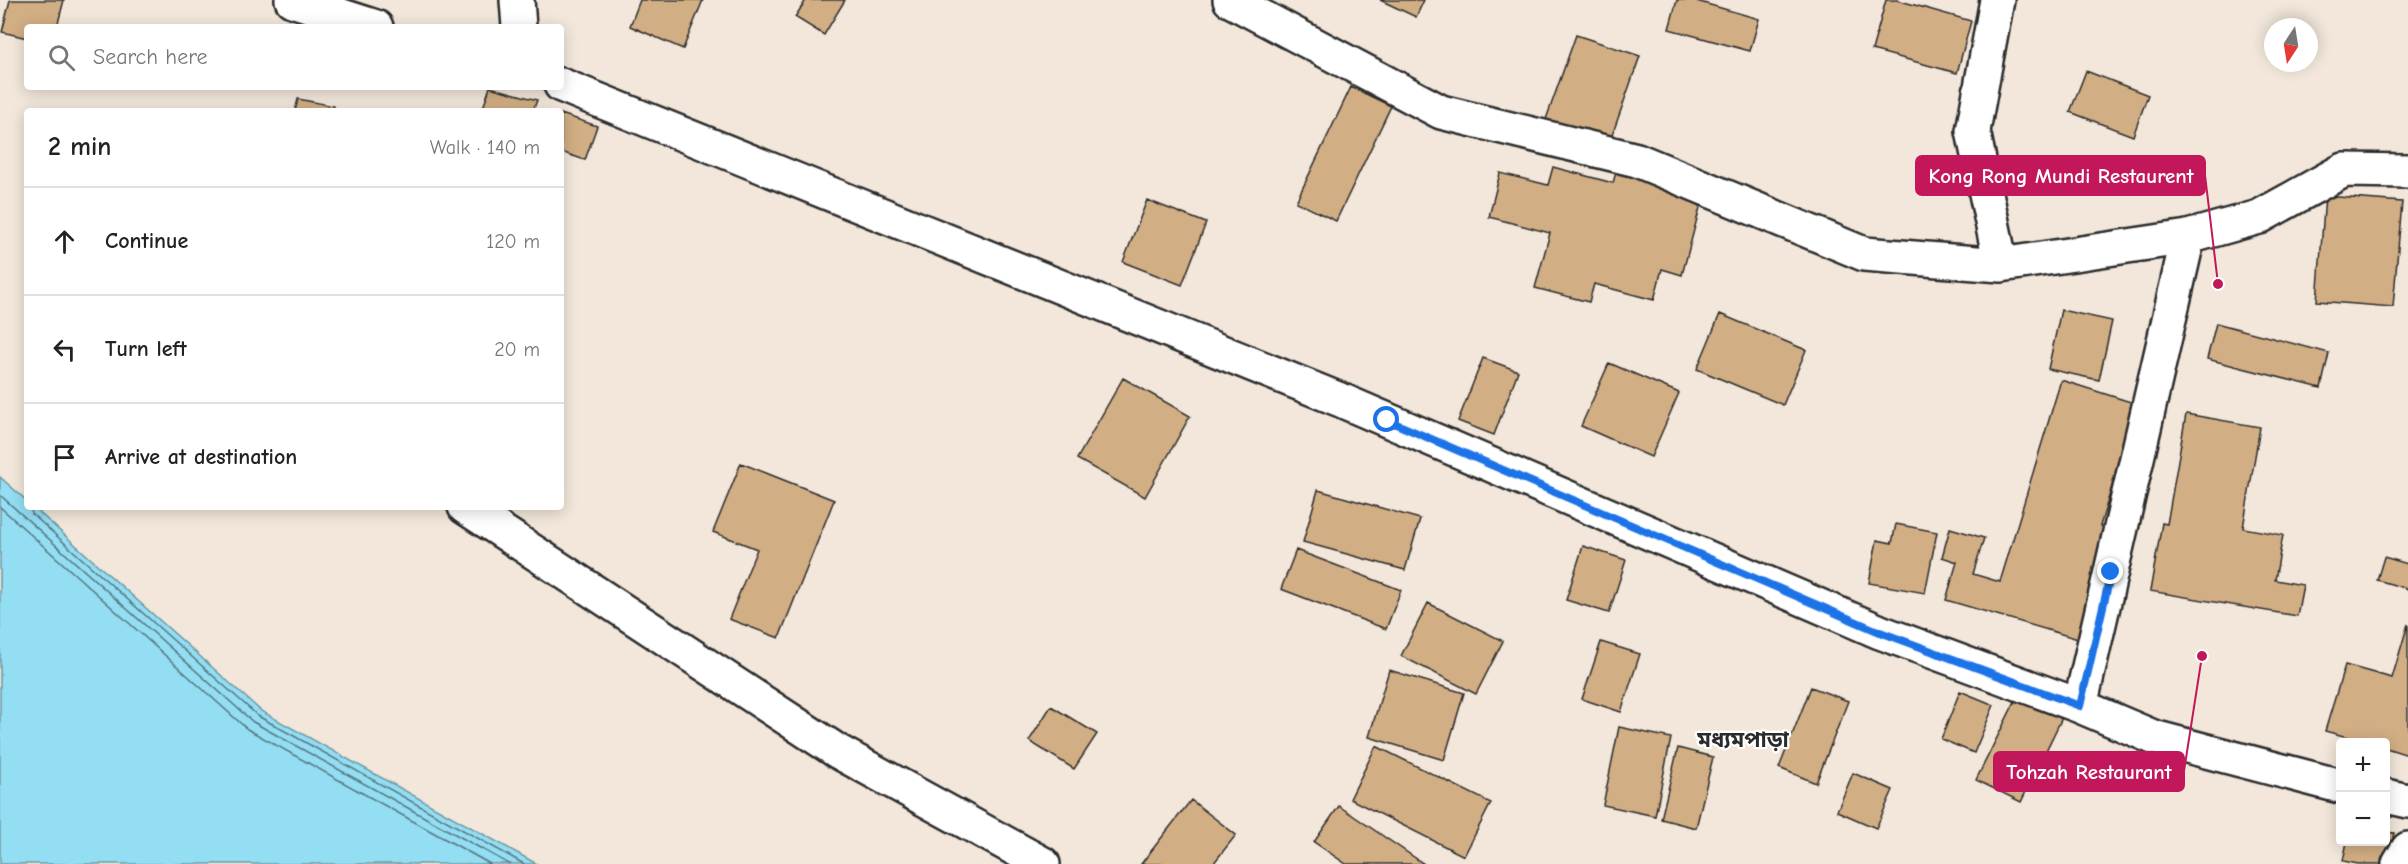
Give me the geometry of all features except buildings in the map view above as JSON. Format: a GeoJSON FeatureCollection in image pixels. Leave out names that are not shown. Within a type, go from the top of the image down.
{"type":"FeatureCollection","features":[{"type":"Feature","properties":{"kind":"street"},"geometry":{"type":"LineString","coordinates":[[292,0],[367,24]]}},
{"type":"Feature","properties":{"kind":"street"},"geometry":{"type":"LineString","coordinates":[[517,0],[519,24]]}},
{"type":"Feature","properties":{"kind":"street"},"geometry":{"type":"LineString","coordinates":[[1230,0],[1441,112],[1637,160],[1864,254],[2001,265],[2188,237],[2259,217],[2344,170],[2408,171]]}},
{"type":"Feature","properties":{"kind":"street"},"geometry":{"type":"LineString","coordinates":[[1996,0],[1972,131],[2001,265]]}},
{"type":"Feature","properties":{"kind":"street"},"geometry":{"type":"LineString","coordinates":[[564,87],[1343,401],[1880,632],[2080,706],[2153,737],[2336,785]]}},
{"type":"Feature","properties":{"kind":"street"},"geometry":{"type":"LineString","coordinates":[[2080,706],[2188,237]]}},
{"type":"Feature","properties":{"kind":"street"},"geometry":{"type":"LineString","coordinates":[[470,510],[837,751],[1043,864]]}},
{"type":"Feature","properties":{"kind":"street"},"geometry":{"type":"LineString","coordinates":[[2390,797],[2408,801]]}},
{"type":"Feature","properties":{"kind":"street"},"geometry":{"type":"LineString","coordinates":[[2399,864],[2408,849]]}},
{"type":"Feature","properties":{"kind":"water"},"geometry":{"type":"Polygon","coordinates":[[[0,477],[24,498],[24,510],[36,510],[261,711],[537,864],[0,864],[0,477]]]}},
{"type":"Feature","properties":{"kind":"place","name":"Kong Rong Mundi Restaurent"},"geometry":{"type":"Point","coordinates":[2218,284]}},
{"type":"Feature","properties":{"kind":"place","name":"Tohzah Restaurant"},"geometry":{"type":"Point","coordinates":[2202,656]}},
{"type":"Feature","properties":{"kind":"district","name":"মধ্যমপাড়া"},"geometry":{"type":"Point","coordinates":[1743,740]}},
{"type":"Feature","properties":{"kind":"route"},"geometry":{"type":"LineString","coordinates":[[1387,420],[1880,632],[2080,706],[2111,572]]}}]}
